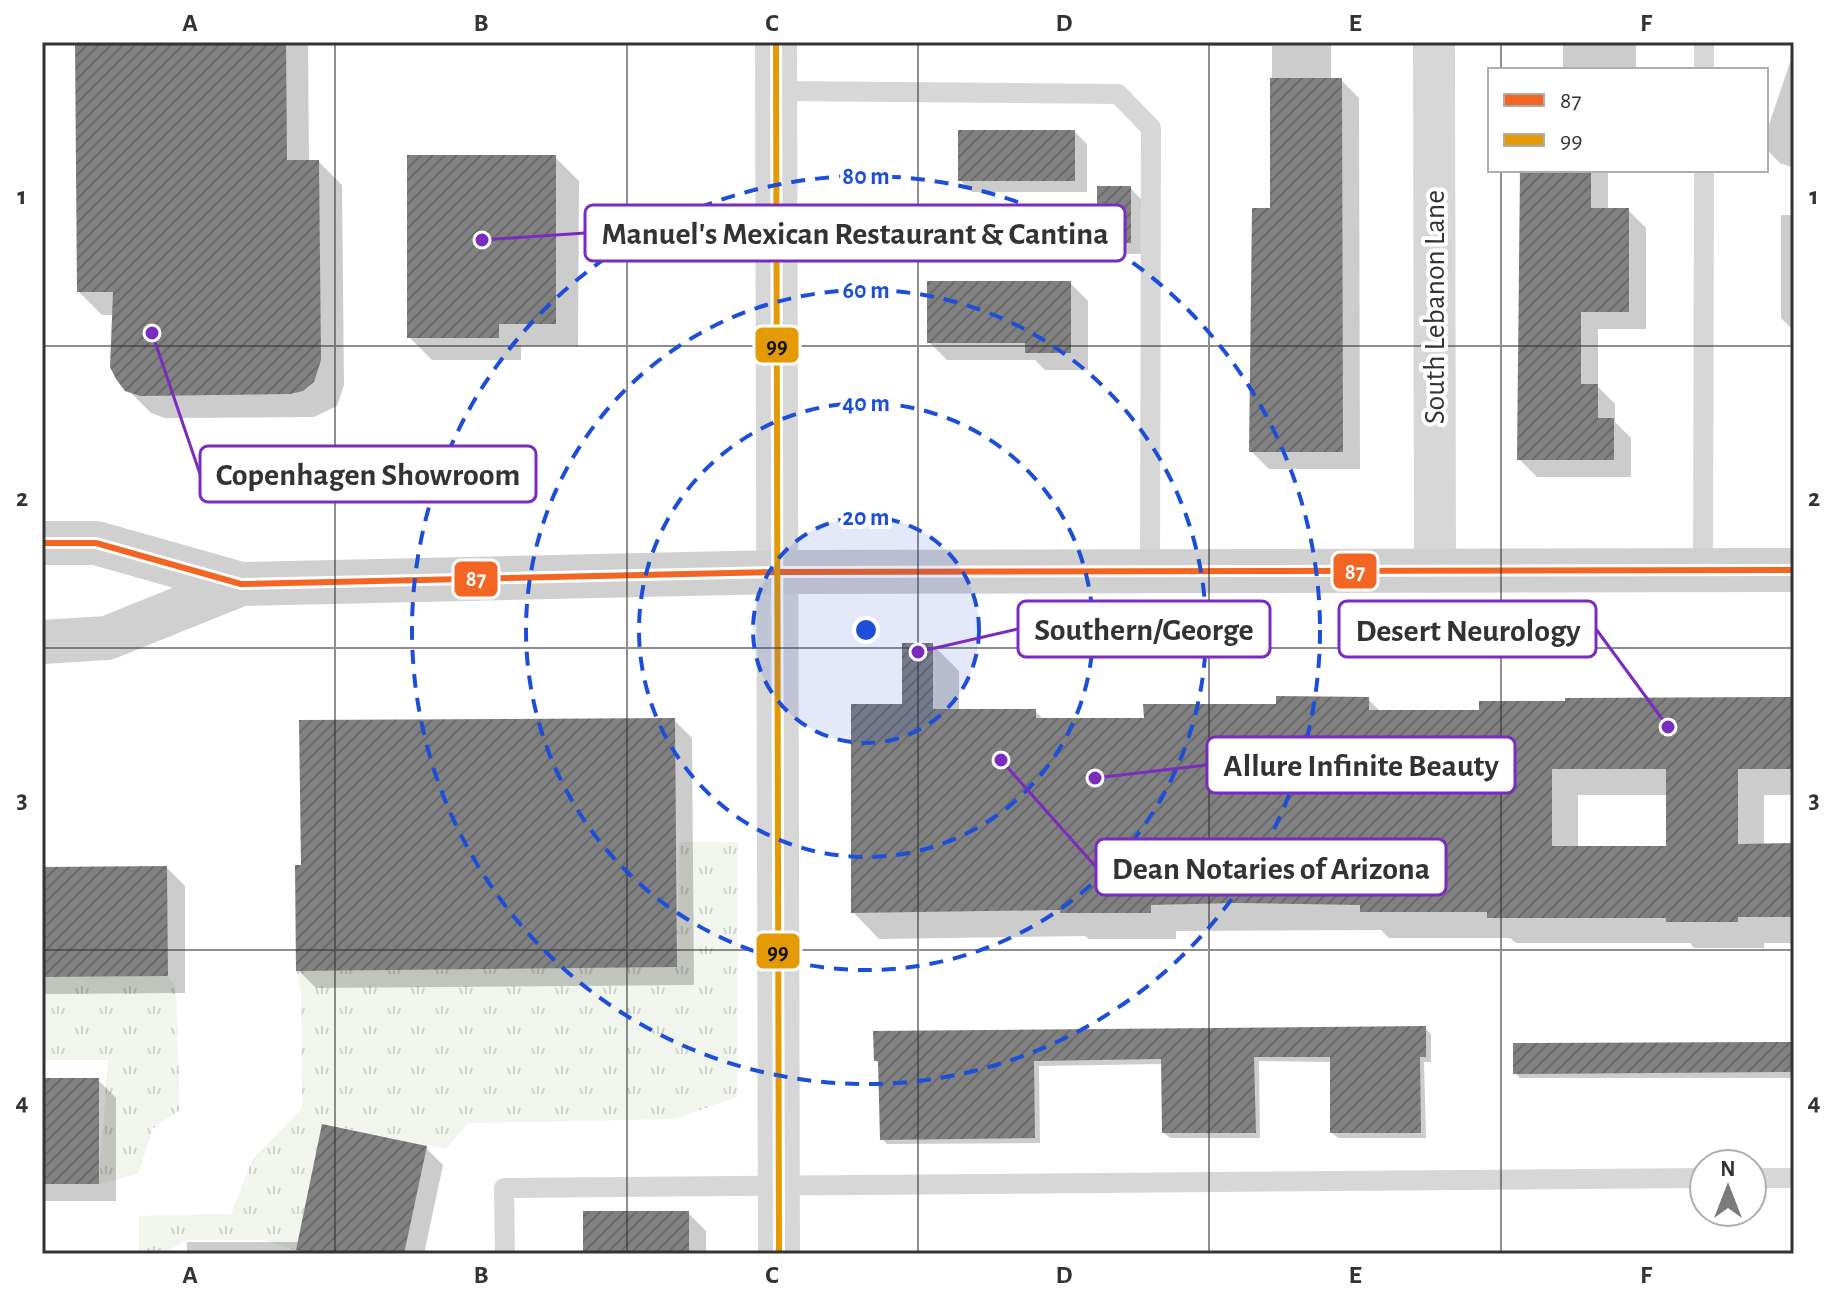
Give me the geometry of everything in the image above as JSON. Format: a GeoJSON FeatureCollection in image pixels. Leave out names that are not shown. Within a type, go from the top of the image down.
{"type":"FeatureCollection","features":[{"type":"Feature","properties":{"kind":"main road"},"geometry":{"type":"LineString","coordinates":[[42,543],[96,543],[241,584],[778,572],[1794,570]]}},
{"type":"Feature","properties":{"kind":"main road"},"geometry":{"type":"LineString","coordinates":[[42,642],[107,638],[241,584]]}},
{"type":"Feature","properties":{"kind":"street"},"geometry":{"type":"LineString","coordinates":[[776,42],[779,1254]]}},
{"type":"Feature","properties":{"kind":"street","name":"South Lebanon Lane"},"geometry":{"type":"LineString","coordinates":[[1434,42],[1435,572]]}},
{"type":"Feature","properties":{"kind":"lane"},"geometry":{"type":"LineString","coordinates":[[1704,42],[1704,68]]}},
{"type":"Feature","properties":{"kind":"lane"},"geometry":{"type":"LineString","coordinates":[[776,91],[1118,94],[1151,128],[1150,572]]}},
{"type":"Feature","properties":{"kind":"lane"},"geometry":{"type":"LineString","coordinates":[[1703,571],[1704,172]]}},
{"type":"Feature","properties":{"kind":"lane"},"geometry":{"type":"LineString","coordinates":[[505,1254],[504,1188],[1688,1178]]}},
{"type":"Feature","properties":{"kind":"lane"},"geometry":{"type":"LineString","coordinates":[[1768,1178],[1794,1178]]}},
{"type":"Feature","properties":{"kind":"green space"},"geometry":{"type":"Polygon","coordinates":[[[679,842],[738,842],[737,1097],[675,1119],[468,1123],[446,1149],[323,1124],[296,1250],[263,1240],[185,1240],[164,1254],[139,1254],[139,1216],[231,1214],[252,1160],[302,1108],[301,991],[296,971],[677,967],[679,842]]]}},
{"type":"Feature","properties":{"kind":"green space"},"geometry":{"type":"Polygon","coordinates":[[[168,976],[176,988],[180,1110],[153,1128],[138,1174],[99,1184],[108,1060],[42,1060],[42,977],[168,976]]]}},
{"type":"Feature","properties":{"kind":"building"},"geometry":{"type":"Polygon","coordinates":[[[75,42],[286,42],[287,160],[319,160],[321,360],[314,382],[303,391],[290,394],[140,396],[125,391],[116,379],[110,367],[113,292],[77,292],[75,42]]]}},
{"type":"Feature","properties":{"kind":"building"},"geometry":{"type":"Polygon","coordinates":[[[1270,78],[1342,78],[1343,452],[1249,452],[1252,208],[1270,208],[1270,78]]]}},
{"type":"Feature","properties":{"kind":"building"},"geometry":{"type":"Polygon","coordinates":[[[958,130],[1075,130],[1075,181],[958,181],[958,130]]]}},
{"type":"Feature","properties":{"kind":"building"},"geometry":{"type":"Polygon","coordinates":[[[407,155],[556,155],[556,324],[499,324],[499,338],[407,338],[407,155]]]}},
{"type":"Feature","properties":{"kind":"building"},"geometry":{"type":"Polygon","coordinates":[[[1520,172],[1591,172],[1591,208],[1629,208],[1629,312],[1581,312],[1581,384],[1598,384],[1598,418],[1614,418],[1614,460],[1517,460],[1520,172]]]}},
{"type":"Feature","properties":{"kind":"building"},"geometry":{"type":"Polygon","coordinates":[[[1097,186],[1131,186],[1131,243],[1097,243],[1097,186]]]}},
{"type":"Feature","properties":{"kind":"building"},"geometry":{"type":"Polygon","coordinates":[[[927,281],[1071,281],[1071,353],[1025,353],[1025,343],[927,343],[927,281]]]}},
{"type":"Feature","properties":{"kind":"building"},"geometry":{"type":"Polygon","coordinates":[[[902,643],[933,643],[933,709],[1036,709],[1036,718],[1144,718],[1143,704],[1276,704],[1276,696],[1369,697],[1369,710],[1479,710],[1479,701],[1565,701],[1565,698],[1794,697],[1794,769],[1738,769],[1738,844],[1794,843],[1794,917],[1738,917],[1738,922],[1666,922],[1666,918],[1487,918],[1487,912],[1360,912],[1360,905],[1235,903],[1151,905],[1151,913],[1060,913],[1060,910],[851,913],[851,704],[902,704],[902,643]],[[1552,769],[1552,846],[1666,846],[1666,769],[1552,769]]]}},
{"type":"Feature","properties":{"kind":"building"},"geometry":{"type":"Polygon","coordinates":[[[675,718],[677,967],[296,971],[295,865],[301,865],[299,720],[675,718]]]}},
{"type":"Feature","properties":{"kind":"building"},"geometry":{"type":"Polygon","coordinates":[[[167,866],[168,976],[42,977],[42,867],[167,866]]]}},
{"type":"Feature","properties":{"kind":"building"},"geometry":{"type":"Polygon","coordinates":[[[1426,1026],[1426,1057],[1420,1057],[1421,1133],[1330,1133],[1330,1057],[1254,1057],[1256,1133],[1162,1133],[1161,1059],[1034,1061],[1035,1138],[880,1140],[878,1061],[874,1061],[873,1031],[1426,1026]]]}},
{"type":"Feature","properties":{"kind":"building"},"geometry":{"type":"Polygon","coordinates":[[[1794,1042],[1794,1072],[1513,1074],[1513,1043],[1794,1042]]]}},
{"type":"Feature","properties":{"kind":"building"},"geometry":{"type":"Polygon","coordinates":[[[42,1078],[99,1078],[99,1184],[42,1184],[42,1078]]]}},
{"type":"Feature","properties":{"kind":"building"},"geometry":{"type":"Polygon","coordinates":[[[322,1124],[427,1146],[404,1254],[312,1254],[296,1250],[322,1124]]]}},
{"type":"Feature","properties":{"kind":"building"},"geometry":{"type":"Polygon","coordinates":[[[583,1211],[689,1211],[689,1254],[583,1254],[583,1211]]]}},
{"type":"Feature","properties":{"kind":"transit line","name":"99"},"geometry":{"type":"LineString","coordinates":[[776,42],[779,1254]]}},
{"type":"Feature","properties":{"kind":"transit line","name":"87"},"geometry":{"type":"LineString","coordinates":[[42,543],[96,543],[241,584],[778,572],[1794,570]]}},
{"type":"Feature","properties":{"kind":"place","name":"Manuel's Mexican Restaurant & Cantina"},"geometry":{"type":"Point","coordinates":[482,240]}},
{"type":"Feature","properties":{"kind":"place","name":"Copenhagen Showroom"},"geometry":{"type":"Point","coordinates":[152,333]}},
{"type":"Feature","properties":{"kind":"place","name":"Southern/George"},"geometry":{"type":"Point","coordinates":[918,652]}},
{"type":"Feature","properties":{"kind":"place","name":"Desert Neurology"},"geometry":{"type":"Point","coordinates":[1668,727]}},
{"type":"Feature","properties":{"kind":"place","name":"Dean Notaries of Arizona"},"geometry":{"type":"Point","coordinates":[1001,760]}},
{"type":"Feature","properties":{"kind":"place","name":"Allure Infinite Beauty"},"geometry":{"type":"Point","coordinates":[1095,778]}}]}
